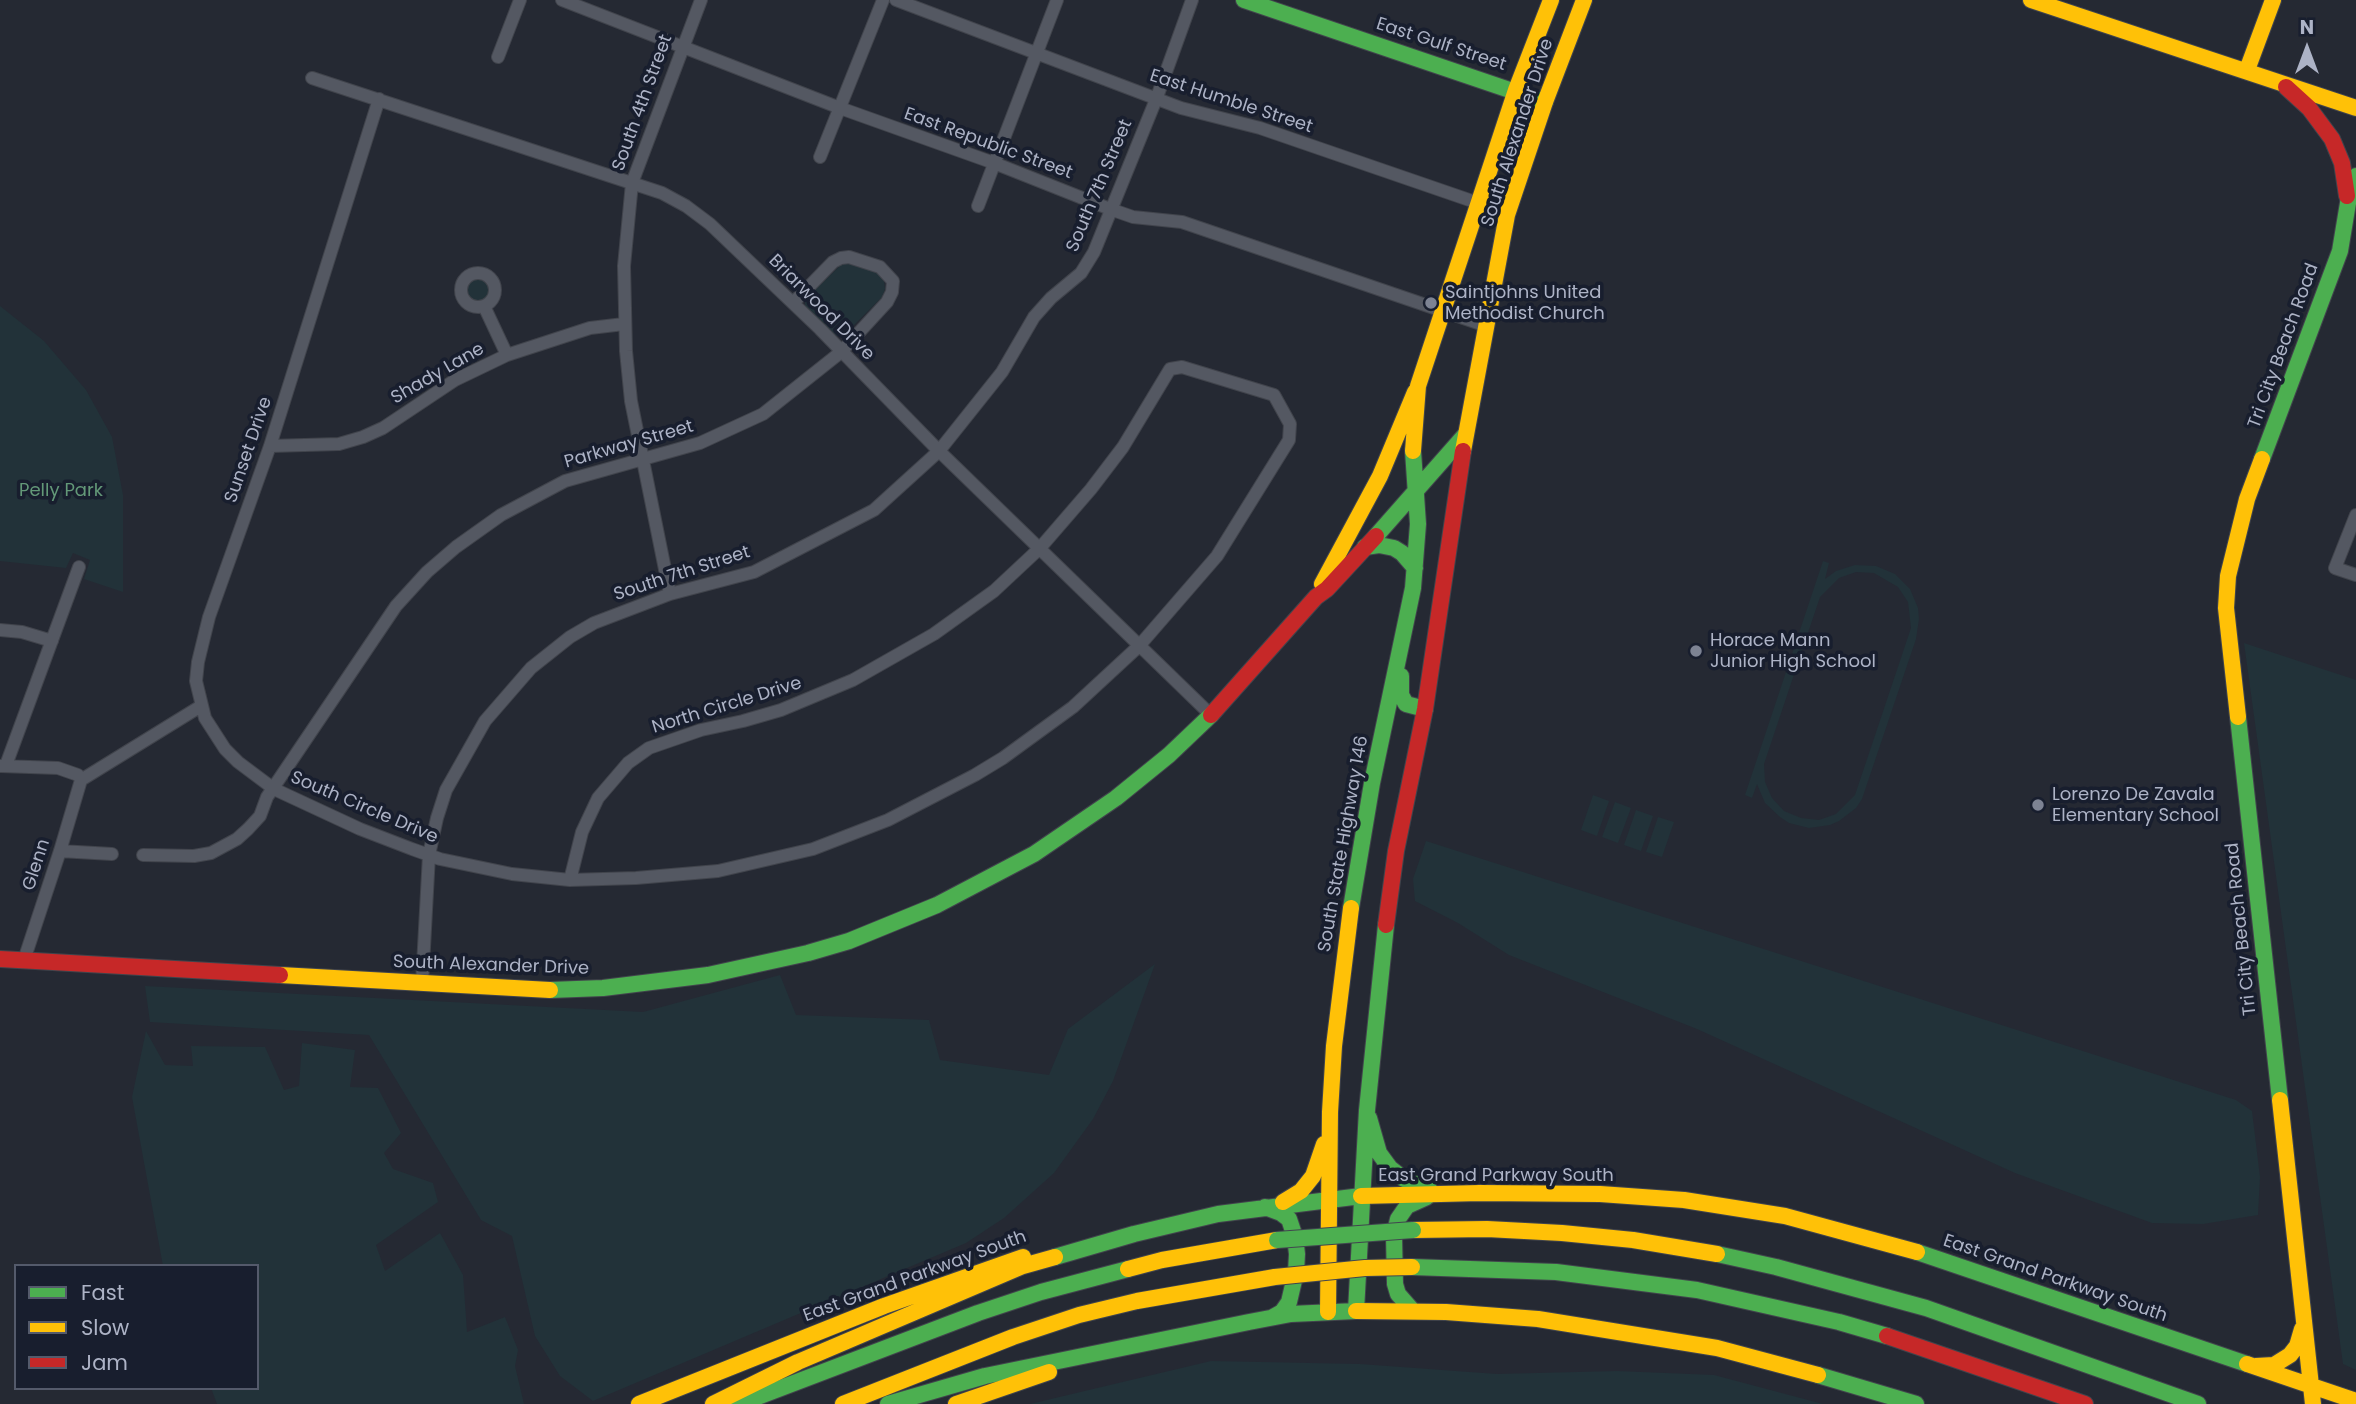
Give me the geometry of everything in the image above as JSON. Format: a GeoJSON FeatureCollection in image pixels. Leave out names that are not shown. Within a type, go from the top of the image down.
{"type":"FeatureCollection","features":[{"type":"Feature","properties":{"kind":"main road","name":"East Gulf Street"},"geometry":{"type":"LineString","coordinates":[[1244,0],[1545,102]]}},
{"type":"Feature","properties":{"kind":"main road","name":"South Alexander Drive"},"geometry":{"type":"LineString","coordinates":[[1316,597],[1380,476],[1418,386],[1516,90],[1550,0]]}},
{"type":"Feature","properties":{"kind":"main road","name":"South Alexander Drive"},"geometry":{"type":"LineString","coordinates":[[0,959],[422,984],[551,990],[603,988],[745,968],[849,941],[937,905],[1034,854],[1116,798],[1169,755],[1211,715],[1316,597],[1327,589],[1416,493],[1465,435],[1507,215],[1545,102],[1584,0]]}},
{"type":"Feature","properties":{"kind":"main road"},"geometry":{"type":"LineString","coordinates":[[2031,0],[2356,108]]}},
{"type":"Feature","properties":{"kind":"main road"},"geometry":{"type":"LineString","coordinates":[[2246,70],[2273,0]]}},
{"type":"Feature","properties":{"kind":"main road"},"geometry":{"type":"LineString","coordinates":[[2281,82],[2309,108],[2332,139],[2342,163],[2348,203]]}},
{"type":"Feature","properties":{"kind":"main road","name":"Tri City Beach Road"},"geometry":{"type":"LineString","coordinates":[[2313,1404],[2226,608],[2228,576],[2248,499],[2340,251],[2348,203],[2356,176]]}},
{"type":"Feature","properties":{"kind":"main road","name":"South State Highway 146"},"geometry":{"type":"LineString","coordinates":[[1328,1312],[1330,1112],[1337,1022],[1351,906],[1372,783],[1413,588],[1418,524],[1412,461],[1418,386]]}},
{"type":"Feature","properties":{"kind":"main road"},"geometry":{"type":"LineString","coordinates":[[1356,1311],[1367,1110],[1390,892],[1425,709],[1465,435]]}},
{"type":"Feature","properties":{"kind":"main road"},"geometry":{"type":"LineString","coordinates":[[1365,547],[1379,545],[1394,548],[1402,552],[1415,568]]}},
{"type":"Feature","properties":{"kind":"main road"},"geometry":{"type":"LineString","coordinates":[[1401,650],[1401,695],[1406,704],[1425,709]]}},
{"type":"Feature","properties":{"kind":"main road"},"geometry":{"type":"LineString","coordinates":[[1367,1110],[1379,1153],[1390,1168],[1404,1180],[1440,1194]]}},
{"type":"Feature","properties":{"kind":"main road"},"geometry":{"type":"LineString","coordinates":[[1273,1317],[1282,1311],[1293,1291],[1297,1254],[1289,1219],[1271,1205],[1301,1191],[1313,1176],[1319,1163],[1330,1112]]}},
{"type":"Feature","properties":{"kind":"main road"},"geometry":{"type":"LineString","coordinates":[[1412,1310],[1398,1294],[1395,1284],[1394,1236],[1398,1219],[1407,1206],[1420,1199],[1440,1194]]}},
{"type":"Feature","properties":{"kind":"main road","name":"East Grand Parkway South"},"geometry":{"type":"LineString","coordinates":[[639,1404],[884,1306],[996,1265],[1132,1229],[1271,1205],[1329,1198],[1440,1194],[1600,1194],[1684,1200],[1785,1216],[1898,1246],[2356,1401]]}},
{"type":"Feature","properties":{"kind":"main road"},"geometry":{"type":"LineString","coordinates":[[713,1404],[798,1362],[1023,1266],[1122,1237],[1217,1214]]}},
{"type":"Feature","properties":{"kind":"main road"},"geometry":{"type":"LineString","coordinates":[[738,1404],[978,1313],[1041,1292],[1162,1260],[1277,1240],[1413,1230],[1500,1230],[1633,1240],[1776,1267],[1926,1308],[2198,1404]]}},
{"type":"Feature","properties":{"kind":"main road"},"geometry":{"type":"LineString","coordinates":[[843,1404],[1013,1337],[1079,1315],[1150,1298],[1275,1277],[1365,1268],[1412,1267],[1556,1272],[1721,1295],[1770,1305],[1885,1336],[2085,1404]]}},
{"type":"Feature","properties":{"kind":"main road"},"geometry":{"type":"LineString","coordinates":[[888,1404],[985,1376],[1273,1317],[1328,1312],[1412,1310],[1538,1319],[1703,1345],[1842,1381],[1916,1404]]}},
{"type":"Feature","properties":{"kind":"main road"},"geometry":{"type":"LineString","coordinates":[[2248,1364],[2274,1365],[2290,1355],[2301,1336],[2304,1318]]}},
{"type":"Feature","properties":{"kind":"main road"},"geometry":{"type":"LineString","coordinates":[[956,1404],[1060,1369],[1249,1322]]}},
{"type":"Feature","properties":{"kind":"street"},"geometry":{"type":"LineString","coordinates":[[498,57],[520,0]]}},
{"type":"Feature","properties":{"kind":"street","name":"East Republic Street"},"geometry":{"type":"LineString","coordinates":[[562,0],[1110,209],[1133,217],[1182,222],[1487,327]]}},
{"type":"Feature","properties":{"kind":"street","name":"South 4th Street"},"geometry":{"type":"LineString","coordinates":[[670,594],[631,401],[624,324],[624,267],[632,183],[701,0]]}},
{"type":"Feature","properties":{"kind":"street"},"geometry":{"type":"LineString","coordinates":[[820,157],[883,0]]}},
{"type":"Feature","properties":{"kind":"street","name":"East Humble Street"},"geometry":{"type":"LineString","coordinates":[[896,0],[1181,108],[1260,128],[1478,203]]}},
{"type":"Feature","properties":{"kind":"street"},"geometry":{"type":"LineString","coordinates":[[978,206],[1057,0]]}},
{"type":"Feature","properties":{"kind":"street","name":"South 7th Street"},"geometry":{"type":"LineString","coordinates":[[422,984],[429,855],[437,818],[446,790],[485,721],[531,668],[582,630],[617,613],[670,594],[754,572],[874,510],[939,451],[1002,372],[1034,317],[1051,298],[1081,273],[1094,252],[1157,97],[1192,0]]}},
{"type":"Feature","properties":{"kind":"street","name":"Briarwood Drive"},"geometry":{"type":"LineString","coordinates":[[312,78],[662,193],[685,206],[710,224],[793,303],[939,451],[1211,715]]}},
{"type":"Feature","properties":{"kind":"street","name":"Sunset Drive"},"geometry":{"type":"LineString","coordinates":[[274,789],[225,749],[209,725],[201,706],[196,681],[198,662],[209,617],[270,446],[379,99]]}},
{"type":"Feature","properties":{"kind":"street","name":"Parkway Street"},"geometry":{"type":"LineString","coordinates":[[143,855],[194,856],[224,847],[237,839],[260,816],[267,797],[396,606],[456,547],[511,509],[565,481],[700,443],[763,414],[841,352],[887,302],[892,292],[892,281],[880,267],[849,257],[841,258],[833,262],[793,303]]}},
{"type":"Feature","properties":{"kind":"street"},"geometry":{"type":"LineString","coordinates":[[484,306],[507,355]]}},
{"type":"Feature","properties":{"kind":"street","name":"Shady Lane"},"geometry":{"type":"LineString","coordinates":[[270,446],[339,444],[363,437],[383,428],[455,380],[507,355],[590,328],[624,324]]}},
{"type":"Feature","properties":{"kind":"street","name":"North Circle Drive"},"geometry":{"type":"LineString","coordinates":[[570,880],[582,832],[598,798],[628,763],[649,748],[691,733],[781,710],[853,680],[934,635],[994,591],[1040,548],[1123,447],[1170,369],[1182,368],[1213,377]]}},
{"type":"Feature","properties":{"kind":"street","name":"South Circle Drive"},"geometry":{"type":"LineString","coordinates":[[274,789],[360,829],[429,855],[512,874],[570,880],[718,871],[813,849],[888,820],[1003,758],[1073,706],[1139,646],[1217,556],[1289,440],[1290,424],[1274,395],[1213,377]]}},
{"type":"Feature","properties":{"kind":"street"},"geometry":{"type":"LineString","coordinates":[[2356,515],[2335,568],[2356,575]]}},
{"type":"Feature","properties":{"kind":"street"},"geometry":{"type":"LineString","coordinates":[[79,567],[3,766],[58,768],[78,775],[81,780],[201,706]]}},
{"type":"Feature","properties":{"kind":"street"},"geometry":{"type":"LineString","coordinates":[[0,630],[22,632],[52,641]]}},
{"type":"Feature","properties":{"kind":"street","name":"Glenn"},"geometry":{"type":"LineString","coordinates":[[24,960],[81,780]]}},
{"type":"Feature","properties":{"kind":"street"},"geometry":{"type":"LineString","coordinates":[[60,851],[112,853]]}},
{"type":"Feature","properties":{"kind":"green space"},"geometry":{"type":"Polygon","coordinates":[[[849,263],[879,273],[885,289],[882,297],[843,336],[835,336],[805,306],[805,299],[841,265],[849,263]]]}},
{"type":"Feature","properties":{"kind":"green space"},"geometry":{"type":"Polygon","coordinates":[[[477,277],[488,284],[489,289],[482,300],[477,301],[466,294],[465,289],[472,278],[477,277]]]}},
{"type":"Feature","properties":{"kind":"green space","name":"Pelly Park"},"geometry":{"type":"Polygon","coordinates":[[[0,306],[44,341],[86,390],[112,437],[123,495],[123,592],[84,579],[90,560],[73,553],[66,568],[0,561],[0,306]]]}},
{"type":"Feature","properties":{"kind":"green space"},"geometry":{"type":"Polygon","coordinates":[[[1823,561],[1829,563],[1825,579],[1836,571],[1855,565],[1876,566],[1895,574],[1910,589],[1918,608],[1916,639],[1862,799],[1856,808],[1830,825],[1809,828],[1789,823],[1780,817],[1765,803],[1757,784],[1752,798],[1745,795],[1823,561]],[[1856,572],[1839,578],[1820,597],[1764,764],[1765,782],[1772,798],[1784,811],[1801,818],[1819,820],[1836,814],[1855,795],[1911,628],[1908,602],[1898,587],[1874,573],[1856,572]]]}},
{"type":"Feature","properties":{"kind":"green space"},"geometry":{"type":"Polygon","coordinates":[[[2244,643],[2356,680],[2356,1370],[2343,1364],[2244,643]]]}},
{"type":"Feature","properties":{"kind":"green space"},"geometry":{"type":"Polygon","coordinates":[[[1593,795],[1609,801],[1597,836],[1581,830],[1593,795]]]}},
{"type":"Feature","properties":{"kind":"green space"},"geometry":{"type":"Polygon","coordinates":[[[1615,802],[1631,808],[1618,843],[1602,837],[1615,802]]]}},
{"type":"Feature","properties":{"kind":"green space"},"geometry":{"type":"Polygon","coordinates":[[[1636,810],[1653,816],[1641,851],[1624,845],[1636,810]]]}},
{"type":"Feature","properties":{"kind":"green space"},"geometry":{"type":"Polygon","coordinates":[[[1658,817],[1674,822],[1662,857],[1646,852],[1658,817]]]}},
{"type":"Feature","properties":{"kind":"green space"},"geometry":{"type":"Polygon","coordinates":[[[1426,841],[2236,1100],[2252,1111],[2260,1177],[2258,1215],[2203,1224],[2152,1223],[2015,1173],[1697,1029],[1509,955],[1458,923],[1415,901],[1413,879],[1426,841]]]}},
{"type":"Feature","properties":{"kind":"green space"},"geometry":{"type":"Polygon","coordinates":[[[1155,964],[1113,1081],[1093,1119],[1054,1173],[1004,1218],[966,1243],[593,1401],[560,1376],[535,1336],[512,1236],[481,1220],[369,1035],[150,1022],[145,986],[643,1012],[780,975],[796,1015],[929,1020],[940,1060],[1049,1075],[1068,1029],[1155,964]]]}},
{"type":"Feature","properties":{"kind":"green space"},"geometry":{"type":"Polygon","coordinates":[[[146,1031],[165,1065],[193,1066],[191,1046],[265,1047],[284,1090],[299,1086],[302,1043],[355,1050],[350,1087],[378,1088],[401,1133],[384,1153],[393,1169],[433,1183],[438,1202],[376,1245],[385,1271],[440,1233],[463,1275],[467,1332],[505,1317],[518,1350],[515,1366],[524,1404],[217,1404],[212,1390],[259,1390],[259,1264],[163,1264],[132,1097],[146,1031]]]}},
{"type":"Feature","properties":{"kind":"green space"},"geometry":{"type":"Polygon","coordinates":[[[1211,1361],[1360,1364],[1497,1374],[1617,1371],[1714,1375],[1823,1404],[1030,1404],[1211,1361]]]}},
{"type":"Feature","properties":{"kind":"traffic: fast"},"geometry":{"type":"LineString","coordinates":[[1244,0],[1545,102]]}},
{"type":"Feature","properties":{"kind":"traffic: fast"},"geometry":{"type":"LineString","coordinates":[[2262,459],[2340,251],[2348,203],[2356,176]]}},
{"type":"Feature","properties":{"kind":"traffic: fast"},"geometry":{"type":"LineString","coordinates":[[1376,536],[1465,435]]}},
{"type":"Feature","properties":{"kind":"traffic: fast"},"geometry":{"type":"LineString","coordinates":[[1351,908],[1372,783],[1413,588],[1418,524],[1413,451]]}},
{"type":"Feature","properties":{"kind":"traffic: fast"},"geometry":{"type":"LineString","coordinates":[[1365,547],[1379,545],[1394,548],[1415,568]]}},
{"type":"Feature","properties":{"kind":"traffic: fast"},"geometry":{"type":"LineString","coordinates":[[1401,676],[1401,695],[1406,704],[1425,709]]}},
{"type":"Feature","properties":{"kind":"traffic: fast"},"geometry":{"type":"LineString","coordinates":[[550,990],[603,988],[708,975],[849,941],[937,905],[1034,854],[1116,798],[1169,755],[1211,715]]}},
{"type":"Feature","properties":{"kind":"traffic: fast"},"geometry":{"type":"LineString","coordinates":[[2238,717],[2280,1100]]}},
{"type":"Feature","properties":{"kind":"traffic: fast"},"geometry":{"type":"LineString","coordinates":[[1249,1322],[1291,1314],[1356,1311],[1367,1110],[1386,925]]}},
{"type":"Feature","properties":{"kind":"traffic: fast"},"geometry":{"type":"LineString","coordinates":[[1369,1118],[1379,1153],[1390,1168],[1404,1179],[1430,1190]]}},
{"type":"Feature","properties":{"kind":"traffic: fast"},"geometry":{"type":"LineString","coordinates":[[1218,1214],[1361,1196]]}},
{"type":"Feature","properties":{"kind":"traffic: fast"},"geometry":{"type":"LineString","coordinates":[[1412,1310],[1398,1294],[1395,1284],[1394,1236],[1398,1219],[1407,1206],[1427,1197]]}},
{"type":"Feature","properties":{"kind":"traffic: fast"},"geometry":{"type":"LineString","coordinates":[[1265,1207],[1289,1219],[1297,1254],[1289,1302],[1282,1312],[1273,1317]]}},
{"type":"Feature","properties":{"kind":"traffic: fast"},"geometry":{"type":"LineString","coordinates":[[1055,1257],[1218,1214]]}},
{"type":"Feature","properties":{"kind":"traffic: fast"},"geometry":{"type":"LineString","coordinates":[[1277,1240],[1413,1230]]}},
{"type":"Feature","properties":{"kind":"traffic: fast"},"geometry":{"type":"LineString","coordinates":[[1917,1252],[2247,1364]]}},
{"type":"Feature","properties":{"kind":"traffic: fast"},"geometry":{"type":"LineString","coordinates":[[1717,1254],[1776,1267],[1926,1308],[2198,1404]]}},
{"type":"Feature","properties":{"kind":"traffic: fast"},"geometry":{"type":"LineString","coordinates":[[1412,1267],[1556,1272],[1697,1290],[1839,1322],[1887,1336]]}},
{"type":"Feature","properties":{"kind":"traffic: fast"},"geometry":{"type":"LineString","coordinates":[[739,1404],[978,1313],[1041,1292],[1128,1269]]}},
{"type":"Feature","properties":{"kind":"traffic: fast"},"geometry":{"type":"LineString","coordinates":[[888,1404],[985,1376],[1249,1322]]}},
{"type":"Feature","properties":{"kind":"traffic: fast"},"geometry":{"type":"LineString","coordinates":[[1818,1375],[1916,1404]]}},
{"type":"Feature","properties":{"kind":"traffic: slow"},"geometry":{"type":"LineString","coordinates":[[1413,451],[1418,386],[1516,90],[1551,0]]}},
{"type":"Feature","properties":{"kind":"traffic: slow"},"geometry":{"type":"LineString","coordinates":[[1463,451],[1507,215],[1545,102],[1584,0]]}},
{"type":"Feature","properties":{"kind":"traffic: slow"},"geometry":{"type":"LineString","coordinates":[[2031,0],[2356,108]]}},
{"type":"Feature","properties":{"kind":"traffic: slow"},"geometry":{"type":"LineString","coordinates":[[2247,70],[2273,0]]}},
{"type":"Feature","properties":{"kind":"traffic: slow"},"geometry":{"type":"LineString","coordinates":[[1322,584],[1380,476],[1415,392]]}},
{"type":"Feature","properties":{"kind":"traffic: slow"},"geometry":{"type":"LineString","coordinates":[[2238,717],[2226,608],[2228,576],[2247,499],[2262,459]]}},
{"type":"Feature","properties":{"kind":"traffic: slow"},"geometry":{"type":"LineString","coordinates":[[1328,1312],[1330,1112],[1334,1046],[1351,908]]}},
{"type":"Feature","properties":{"kind":"traffic: slow"},"geometry":{"type":"LineString","coordinates":[[280,975],[550,990]]}},
{"type":"Feature","properties":{"kind":"traffic: slow"},"geometry":{"type":"LineString","coordinates":[[2280,1100],[2313,1404]]}},
{"type":"Feature","properties":{"kind":"traffic: slow"},"geometry":{"type":"LineString","coordinates":[[1283,1202],[1301,1191],[1313,1176],[1324,1144]]}},
{"type":"Feature","properties":{"kind":"traffic: slow"},"geometry":{"type":"LineString","coordinates":[[1361,1196],[1600,1194],[1684,1200],[1785,1216],[1917,1252]]}},
{"type":"Feature","properties":{"kind":"traffic: slow"},"geometry":{"type":"LineString","coordinates":[[1413,1230],[1487,1229],[1562,1233],[1633,1240],[1717,1254]]}},
{"type":"Feature","properties":{"kind":"traffic: slow"},"geometry":{"type":"LineString","coordinates":[[1128,1269],[1162,1260],[1277,1240]]}},
{"type":"Feature","properties":{"kind":"traffic: slow"},"geometry":{"type":"LineString","coordinates":[[639,1404],[884,1306],[1023,1257]]}},
{"type":"Feature","properties":{"kind":"traffic: slow"},"geometry":{"type":"LineString","coordinates":[[713,1404],[798,1362],[1023,1266],[1055,1257]]}},
{"type":"Feature","properties":{"kind":"traffic: slow"},"geometry":{"type":"LineString","coordinates":[[1275,1277],[1365,1268],[1412,1267]]}},
{"type":"Feature","properties":{"kind":"traffic: slow"},"geometry":{"type":"LineString","coordinates":[[843,1404],[1013,1337],[1079,1315],[1137,1301],[1275,1277]]}},
{"type":"Feature","properties":{"kind":"traffic: slow"},"geometry":{"type":"LineString","coordinates":[[1356,1311],[1446,1312],[1538,1319],[1717,1348],[1818,1375]]}},
{"type":"Feature","properties":{"kind":"traffic: slow"},"geometry":{"type":"LineString","coordinates":[[2256,1366],[2274,1365],[2290,1355],[2297,1346],[2302,1329]]}},
{"type":"Feature","properties":{"kind":"traffic: slow"},"geometry":{"type":"LineString","coordinates":[[2247,1364],[2356,1401]]}},
{"type":"Feature","properties":{"kind":"traffic: slow"},"geometry":{"type":"LineString","coordinates":[[956,1404],[1049,1372]]}},
{"type":"Feature","properties":{"kind":"traffic: jam"},"geometry":{"type":"LineString","coordinates":[[2286,87],[2309,108],[2332,139],[2342,163],[2347,196]]}},
{"type":"Feature","properties":{"kind":"traffic: jam"},"geometry":{"type":"LineString","coordinates":[[1386,925],[1396,851],[1425,709],[1463,451]]}},
{"type":"Feature","properties":{"kind":"traffic: jam"},"geometry":{"type":"LineString","coordinates":[[1211,715],[1316,597],[1327,589],[1376,536]]}},
{"type":"Feature","properties":{"kind":"traffic: jam"},"geometry":{"type":"LineString","coordinates":[[0,959],[280,975]]}},
{"type":"Feature","properties":{"kind":"traffic: jam"},"geometry":{"type":"LineString","coordinates":[[1887,1336],[2085,1404]]}},
{"type":"Feature","properties":{"kind":"place","name":"Saintjohns United Methodist Church"},"geometry":{"type":"Point","coordinates":[1431,303]}},
{"type":"Feature","properties":{"kind":"place","name":"Horace Mann Junior High School"},"geometry":{"type":"Point","coordinates":[1696,651]}},
{"type":"Feature","properties":{"kind":"place","name":"Lorenzo De Zavala Elementary School"},"geometry":{"type":"Point","coordinates":[2038,805]}}]}
